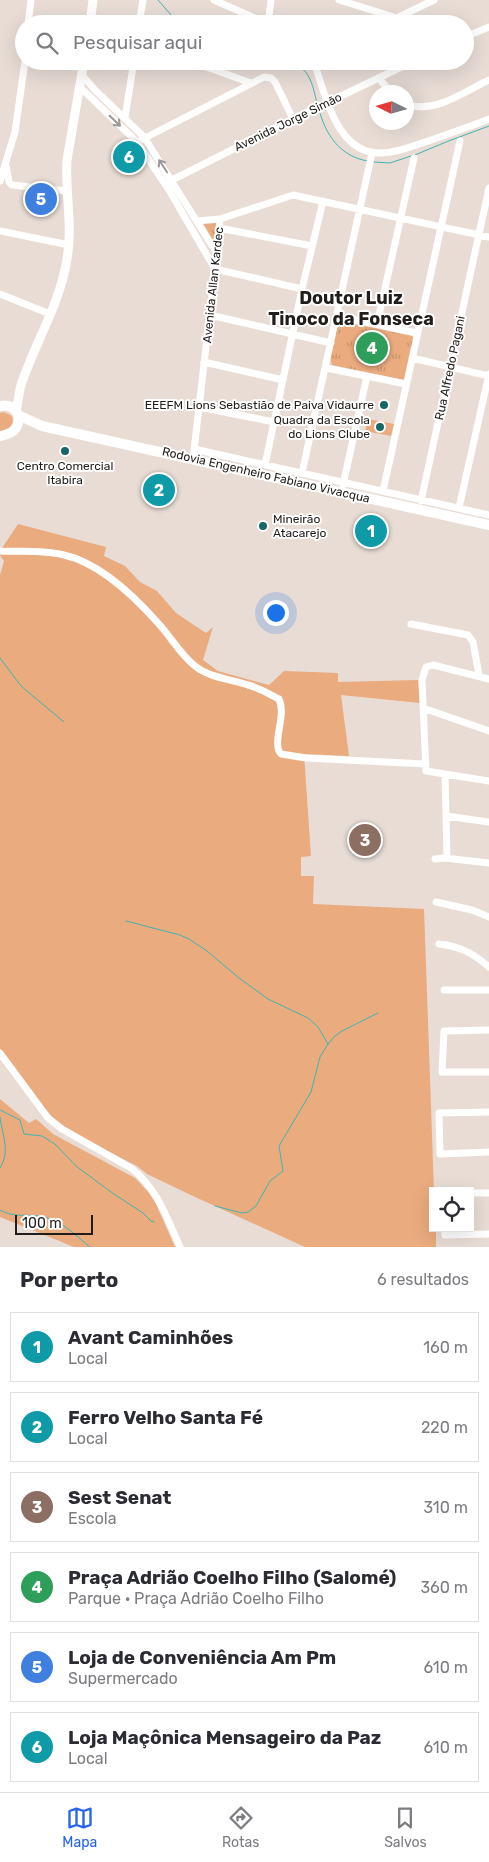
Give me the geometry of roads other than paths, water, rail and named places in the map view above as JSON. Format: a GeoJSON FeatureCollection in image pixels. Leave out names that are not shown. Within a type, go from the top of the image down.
{"type":"FeatureCollection","features":[{"type":"Feature","properties":{"kind":"highway","name":"Rodovia Engenheiro Fabiano Vivacqua"},"geometry":{"type":"LineString","coordinates":[[0,406],[7,405],[17,413],[42,426]]}},
{"type":"Feature","properties":{"kind":"highway"},"geometry":{"type":"LineString","coordinates":[[7,434],[17,426],[17,413]]}},
{"type":"Feature","properties":{"kind":"highway","name":"Rodovia Engenheiro Fabiano Vivacqua"},"geometry":{"type":"LineString","coordinates":[[7,434],[24,428],[42,426],[194,454],[344,488],[489,525]]}},
{"type":"Feature","properties":{"kind":"main road"},"geometry":{"type":"LineString","coordinates":[[91,15],[93,0]]}},
{"type":"Feature","properties":{"kind":"main road"},"geometry":{"type":"LineString","coordinates":[[17,413],[22,384],[50,314],[65,269],[68,244],[67,160],[83,70]]}},
{"type":"Feature","properties":{"kind":"main road"},"geometry":{"type":"LineString","coordinates":[[0,406],[11,400],[22,384]]}},
{"type":"Feature","properties":{"kind":"street"},"geometry":{"type":"LineString","coordinates":[[29,15],[31,0]]}},
{"type":"Feature","properties":{"kind":"street"},"geometry":{"type":"LineString","coordinates":[[140,15],[143,0]]}},
{"type":"Feature","properties":{"kind":"street"},"geometry":{"type":"LineString","coordinates":[[214,0],[249,15]]}},
{"type":"Feature","properties":{"kind":"street"},"geometry":{"type":"LineString","coordinates":[[270,15],[272,0]]}},
{"type":"Feature","properties":{"kind":"street"},"geometry":{"type":"LineString","coordinates":[[339,0],[387,15]]}},
{"type":"Feature","properties":{"kind":"street"},"geometry":{"type":"LineString","coordinates":[[403,15],[434,0]]}},
{"type":"Feature","properties":{"kind":"street"},"geometry":{"type":"LineString","coordinates":[[480,30],[489,22]]}},
{"type":"Feature","properties":{"kind":"street"},"geometry":{"type":"LineString","coordinates":[[474,33],[489,27]]}},
{"type":"Feature","properties":{"kind":"street"},"geometry":{"type":"LineString","coordinates":[[0,182],[15,132],[24,70]]}},
{"type":"Feature","properties":{"kind":"street"},"geometry":{"type":"LineString","coordinates":[[125,117],[133,70]]}},
{"type":"Feature","properties":{"kind":"street"},"geometry":{"type":"LineString","coordinates":[[215,70],[251,83]]}},
{"type":"Feature","properties":{"kind":"street"},"geometry":{"type":"LineString","coordinates":[[316,70],[322,106],[344,134],[371,158]]}},
{"type":"Feature","properties":{"kind":"street","name":"Avenida Jorge Simão"},"geometry":{"type":"LineString","coordinates":[[172,180],[293,118],[395,70]]}},
{"type":"Feature","properties":{"kind":"street"},"geometry":{"type":"LineString","coordinates":[[82,75],[144,137],[172,180],[183,207],[216,269],[302,289]]}},
{"type":"Feature","properties":{"kind":"street"},"geometry":{"type":"LineString","coordinates":[[137,142],[264,77],[271,78],[275,82],[293,118]]}},
{"type":"Feature","properties":{"kind":"street"},"geometry":{"type":"LineString","coordinates":[[379,78],[384,85]]}},
{"type":"Feature","properties":{"kind":"street"},"geometry":{"type":"LineString","coordinates":[[414,106],[432,106],[489,80]]}},
{"type":"Feature","properties":{"kind":"street"},"geometry":{"type":"LineString","coordinates":[[80,87],[137,142],[169,190],[197,221],[216,252]]}},
{"type":"Feature","properties":{"kind":"street"},"geometry":{"type":"LineString","coordinates":[[371,158],[396,152],[489,119]]}},
{"type":"Feature","properties":{"kind":"street"},"geometry":{"type":"LineString","coordinates":[[383,491],[460,141]]}},
{"type":"Feature","properties":{"kind":"street"},"geometry":{"type":"LineString","coordinates":[[302,473],[371,158]]}},
{"type":"Feature","properties":{"kind":"street"},"geometry":{"type":"LineString","coordinates":[[377,324],[414,158]]}},
{"type":"Feature","properties":{"kind":"street"},"geometry":{"type":"LineString","coordinates":[[6,166],[9,182],[12,185],[67,192]]}},
{"type":"Feature","properties":{"kind":"street"},"geometry":{"type":"LineString","coordinates":[[169,190],[172,180]]}},
{"type":"Feature","properties":{"kind":"street","name":"Rua Alfredo Pagani"},"geometry":{"type":"LineString","coordinates":[[421,501],[489,188]]}},
{"type":"Feature","properties":{"kind":"street","name":"Avenida Allan Kardec"},"geometry":{"type":"LineString","coordinates":[[194,454],[216,269],[220,219],[290,195],[489,238]]}},
{"type":"Feature","properties":{"kind":"street"},"geometry":{"type":"LineString","coordinates":[[265,465],[292,334],[323,201]]}},
{"type":"Feature","properties":{"kind":"street"},"geometry":{"type":"LineString","coordinates":[[197,221],[220,219]]}},
{"type":"Feature","properties":{"kind":"street"},"geometry":{"type":"LineString","coordinates":[[219,228],[312,246]]}},
{"type":"Feature","properties":{"kind":"street"},"geometry":{"type":"LineString","coordinates":[[0,231],[68,244]]}},
{"type":"Feature","properties":{"kind":"street"},"geometry":{"type":"LineString","coordinates":[[0,294],[50,314]]}},
{"type":"Feature","properties":{"kind":"street"},"geometry":{"type":"LineString","coordinates":[[210,315],[331,343]]}},
{"type":"Feature","properties":{"kind":"street"},"geometry":{"type":"LineString","coordinates":[[337,316],[417,333]]}},
{"type":"Feature","properties":{"kind":"street"},"geometry":{"type":"LineString","coordinates":[[412,358],[489,376],[459,508]]}},
{"type":"Feature","properties":{"kind":"street"},"geometry":{"type":"LineString","coordinates":[[204,362],[283,380]]}},
{"type":"Feature","properties":{"kind":"street"},"geometry":{"type":"LineString","coordinates":[[326,368],[406,384]]}},
{"type":"Feature","properties":{"kind":"street"},"geometry":{"type":"LineString","coordinates":[[344,488],[367,376]]}},
{"type":"Feature","properties":{"kind":"street"},"geometry":{"type":"LineString","coordinates":[[199,407],[274,422]]}},
{"type":"Feature","properties":{"kind":"street"},"geometry":{"type":"LineString","coordinates":[[0,441],[7,434]]}},
{"type":"Feature","properties":{"kind":"street"},"geometry":{"type":"LineString","coordinates":[[194,454],[265,465],[302,473],[344,488],[383,491],[489,515]]}},
{"type":"Feature","properties":{"kind":"street"},"geometry":{"type":"LineString","coordinates":[[0,551],[51,552],[80,560],[98,569],[134,596],[160,624],[185,657],[196,667],[210,675],[256,688],[279,699],[282,712],[277,745],[281,754],[306,758],[426,764]]}},
{"type":"Feature","properties":{"kind":"street"},"geometry":{"type":"LineString","coordinates":[[411,624],[468,635],[472,642],[479,675]]}},
{"type":"Feature","properties":{"kind":"street"},"geometry":{"type":"LineString","coordinates":[[489,679],[436,665],[426,667],[422,675],[426,771],[489,781]]}},
{"type":"Feature","properties":{"kind":"street"},"geometry":{"type":"LineString","coordinates":[[423,708],[489,731]]}},
{"type":"Feature","properties":{"kind":"street"},"geometry":{"type":"LineString","coordinates":[[445,774],[448,858]]}},
{"type":"Feature","properties":{"kind":"street"},"geometry":{"type":"LineString","coordinates":[[446,816],[489,822]]}},
{"type":"Feature","properties":{"kind":"street"},"geometry":{"type":"LineString","coordinates":[[435,859],[448,858],[489,864]]}},
{"type":"Feature","properties":{"kind":"street"},"geometry":{"type":"LineString","coordinates":[[436,902],[472,910],[489,917]]}},
{"type":"Feature","properties":{"kind":"street"},"geometry":{"type":"LineString","coordinates":[[439,944],[451,945],[471,953],[489,968]]}},
{"type":"Feature","properties":{"kind":"street"},"geometry":{"type":"LineString","coordinates":[[444,990],[489,990]]}},
{"type":"Feature","properties":{"kind":"street"},"geometry":{"type":"LineString","coordinates":[[489,1030],[444,1032],[442,1072],[489,1072]]}},
{"type":"Feature","properties":{"kind":"street"},"geometry":{"type":"LineString","coordinates":[[0,1053],[48,1118],[62,1129],[132,1168],[142,1176],[163,1206],[180,1247]]}},
{"type":"Feature","properties":{"kind":"street"},"geometry":{"type":"LineString","coordinates":[[489,1112],[439,1112],[440,1154],[489,1152]]}},
{"type":"Feature","properties":{"kind":"street"},"geometry":{"type":"LineString","coordinates":[[474,1193],[489,1193]]}},
{"type":"Feature","properties":{"kind":"street"},"geometry":{"type":"LineString","coordinates":[[445,1232],[489,1234]]}},
{"type":"Feature","properties":{"kind":"waterway"},"geometry":{"type":"LineString","coordinates":[[158,0],[171,15]]}},
{"type":"Feature","properties":{"kind":"waterway"},"geometry":{"type":"LineString","coordinates":[[304,70],[312,85],[317,103]]}},
{"type":"Feature","properties":{"kind":"waterway"},"geometry":{"type":"LineString","coordinates":[[319,109],[325,128],[342,150],[358,159],[368,161]]}},
{"type":"Feature","properties":{"kind":"waterway"},"geometry":{"type":"LineString","coordinates":[[415,155],[489,126]]}},
{"type":"Feature","properties":{"kind":"waterway"},"geometry":{"type":"LineString","coordinates":[[374,162],[390,163],[411,156]]}},
{"type":"Feature","properties":{"kind":"waterway"},"geometry":{"type":"LineString","coordinates":[[0,658],[21,686],[64,722]]}},
{"type":"Feature","properties":{"kind":"waterway"},"geometry":{"type":"LineString","coordinates":[[126,921],[189,939],[268,999],[308,1018],[318,1027],[328,1044]]}},
{"type":"Feature","properties":{"kind":"waterway"},"geometry":{"type":"LineString","coordinates":[[215,1206],[242,1213],[248,1212],[256,1206],[270,1181],[283,1171],[279,1146],[311,1092],[320,1057],[328,1044],[342,1031],[378,1013]]}},
{"type":"Feature","properties":{"kind":"waterway"},"geometry":{"type":"LineString","coordinates":[[0,1110],[20,1120],[24,1134],[42,1136],[55,1144],[76,1166],[154,1222]]}},
{"type":"Feature","properties":{"kind":"waterway"},"geometry":{"type":"LineString","coordinates":[[0,1117],[5,1143],[5,1155],[0,1168]]}},
{"type":"Feature","properties":{"kind":"waterway"},"geometry":{"type":"LineString","coordinates":[[0,1210],[10,1214],[39,1216],[54,1220],[90,1247]]}},
{"type":"Feature","properties":{"kind":"place","name":"Loja Maçônica Mensageiro da Paz"},"geometry":{"type":"Point","coordinates":[129,157]}},
{"type":"Feature","properties":{"kind":"place","name":"Loja de Conveniência Am Pm"},"geometry":{"type":"Point","coordinates":[41,199]}},
{"type":"Feature","properties":{"kind":"place","name":"Praça Adrião Coelho Filho (Salomé)"},"geometry":{"type":"Point","coordinates":[372,348]}},
{"type":"Feature","properties":{"kind":"place","name":"EEEFM Lions Sebastião de Paiva Vidaurre"},"geometry":{"type":"Point","coordinates":[384,405]}},
{"type":"Feature","properties":{"kind":"place","name":"Quadra da Escola do Lions Clube"},"geometry":{"type":"Point","coordinates":[380,427]}},
{"type":"Feature","properties":{"kind":"place","name":"Centro Comercial Itabira"},"geometry":{"type":"Point","coordinates":[65,451]}},
{"type":"Feature","properties":{"kind":"place","name":"Ferro Velho Santa Fé"},"geometry":{"type":"Point","coordinates":[159,490]}},
{"type":"Feature","properties":{"kind":"place","name":"Mineirão Atacarejo"},"geometry":{"type":"Point","coordinates":[263,526]}},
{"type":"Feature","properties":{"kind":"place","name":"Avant Caminhões"},"geometry":{"type":"Point","coordinates":[371,531]}},
{"type":"Feature","properties":{"kind":"place","name":"Sest Senat"},"geometry":{"type":"Point","coordinates":[365,840]}},
{"type":"Feature","properties":{"kind":"district","name":"Doutor Luiz Tinoco da Fonseca"},"geometry":{"type":"Point","coordinates":[351,308]}}]}
